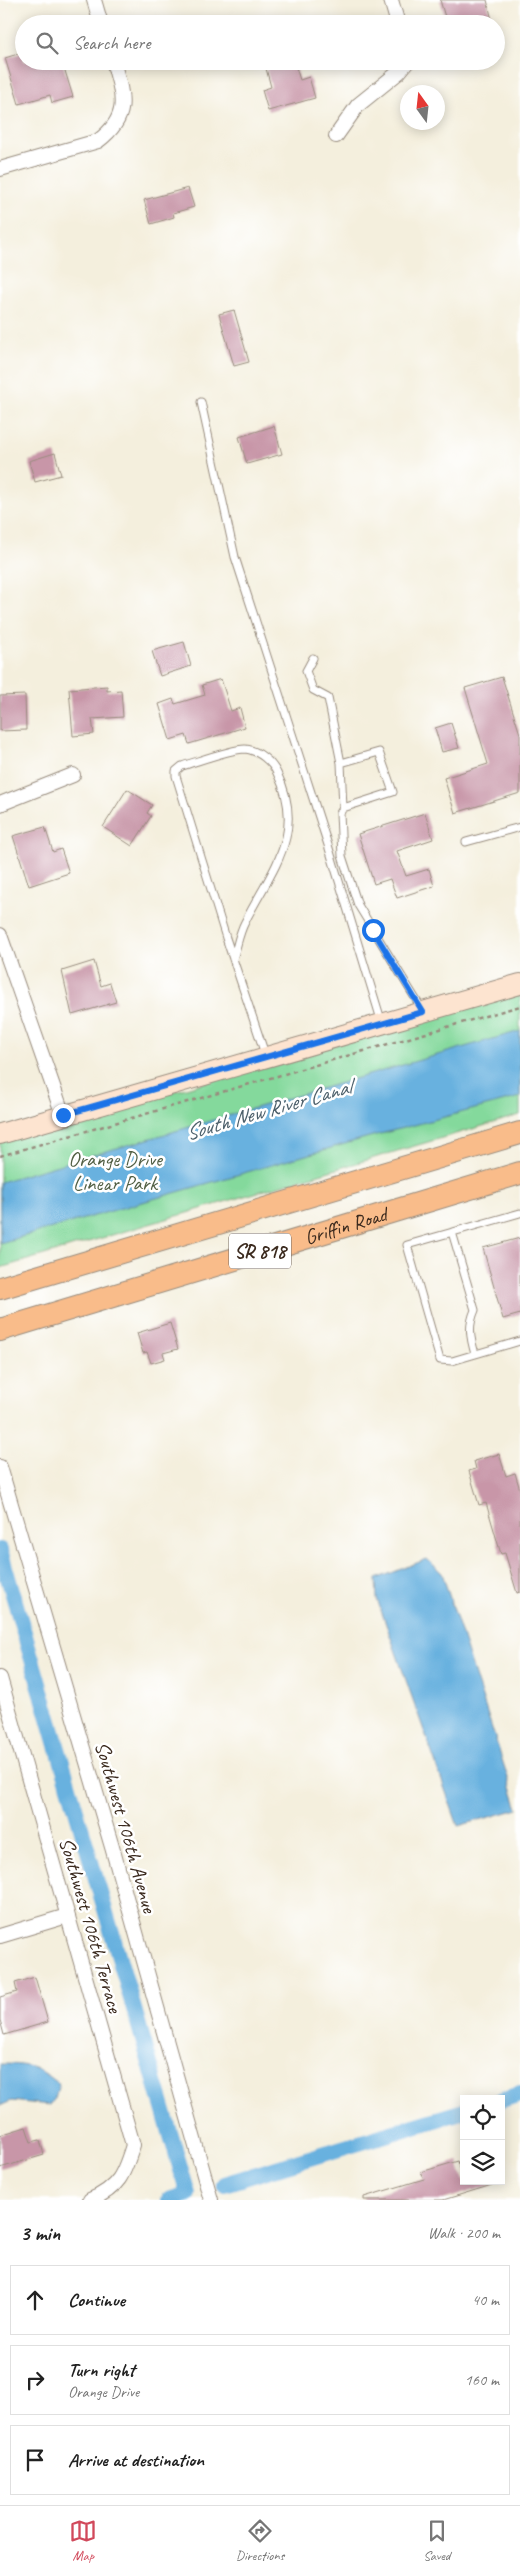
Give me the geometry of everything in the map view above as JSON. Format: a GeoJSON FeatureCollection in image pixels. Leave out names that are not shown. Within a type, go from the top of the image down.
{"type":"FeatureCollection","features":[{"type":"Feature","properties":{"kind":"main road","name":"Griffin Road"},"geometry":{"type":"LineString","coordinates":[[0,1288],[520,1133]]}},
{"type":"Feature","properties":{"kind":"main road","name":"Griffin Road"},"geometry":{"type":"LineString","coordinates":[[0,1330],[520,1173]]}},
{"type":"Feature","properties":{"kind":"street"},"geometry":{"type":"LineString","coordinates":[[94,0],[98,15]]}},
{"type":"Feature","properties":{"kind":"street"},"geometry":{"type":"LineString","coordinates":[[391,0],[395,15]]}},
{"type":"Feature","properties":{"kind":"street"},"geometry":{"type":"LineString","coordinates":[[0,169],[98,140],[118,123],[122,107],[120,87],[115,70]]}},
{"type":"Feature","properties":{"kind":"street"},"geometry":{"type":"LineString","coordinates":[[336,136],[358,105],[401,70]]}},
{"type":"Feature","properties":{"kind":"street"},"geometry":{"type":"LineString","coordinates":[[0,804],[73,776]]}},
{"type":"Feature","properties":{"kind":"street"},"geometry":{"type":"LineString","coordinates":[[0,935],[63,1115]]}},
{"type":"Feature","properties":{"kind":"street"},"geometry":{"type":"LineString","coordinates":[[0,1134],[520,984]]}},
{"type":"Feature","properties":{"kind":"street","name":"Southwest 106th Avenue"},"geometry":{"type":"LineString","coordinates":[[0,1467],[3,1489],[112,1847],[210,2200]]}},
{"type":"Feature","properties":{"kind":"street","name":"Southwest 106th Terrace"},"geometry":{"type":"LineString","coordinates":[[0,1678],[133,2145],[126,2167],[118,2182],[106,2194],[90,2200]]}},
{"type":"Feature","properties":{"kind":"street"},"geometry":{"type":"LineString","coordinates":[[0,1936],[67,1916]]}},
{"type":"Feature","properties":{"kind":"lane"},"geometry":{"type":"LineString","coordinates":[[201,402],[235,557],[328,845],[382,1023]]}},
{"type":"Feature","properties":{"kind":"lane"},"geometry":{"type":"LineString","coordinates":[[312,658],[306,671],[313,690],[328,698],[340,763],[343,808],[340,813],[342,856],[358,905],[423,1012]]}},
{"type":"Feature","properties":{"kind":"lane"},"geometry":{"type":"LineString","coordinates":[[233,959],[243,924],[282,856],[289,830],[288,803],[274,766],[269,760],[244,749],[182,766],[176,771],[233,959],[266,1057]]}},
{"type":"Feature","properties":{"kind":"lane"},"geometry":{"type":"LineString","coordinates":[[340,763],[379,752],[393,792],[343,808]]}},
{"type":"Feature","properties":{"kind":"lane"},"geometry":{"type":"LineString","coordinates":[[466,842],[520,827]]}},
{"type":"Feature","properties":{"kind":"lane"},"geometry":{"type":"LineString","coordinates":[[520,1213],[407,1245],[440,1360],[452,1361],[520,1341]]}},
{"type":"Feature","properties":{"kind":"lane"},"geometry":{"type":"LineString","coordinates":[[452,1232],[475,1310],[470,1320],[469,1333],[475,1354]]}},
{"type":"Feature","properties":{"kind":"path"},"geometry":{"type":"LineString","coordinates":[[0,1156],[520,1006]]}},
{"type":"Feature","properties":{"kind":"green space","name":"Orange Drive Linear Park"},"geometry":{"type":"Polygon","coordinates":[[[520,991],[520,1115],[0,1268],[0,1142],[520,991]]]}},
{"type":"Feature","properties":{"kind":"water","name":"South New River Canal"},"geometry":{"type":"Polygon","coordinates":[[[520,1031],[520,1097],[369,1137],[0,1243],[0,1182],[520,1031]]]}},
{"type":"Feature","properties":{"kind":"water"},"geometry":{"type":"Polygon","coordinates":[[[427,1559],[442,1573],[518,1809],[458,1826],[377,1599],[376,1579],[427,1559]]]}},
{"type":"Feature","properties":{"kind":"water"},"geometry":{"type":"Polygon","coordinates":[[[0,2064],[32,2067],[45,2073],[59,2084],[55,2098],[50,2105],[11,2101],[0,2106],[0,2064]]]}},
{"type":"Feature","properties":{"kind":"building"},"geometry":{"type":"Polygon","coordinates":[[[440,0],[487,0],[491,15],[444,15],[440,0]]]}},
{"type":"Feature","properties":{"kind":"building"},"geometry":{"type":"Polygon","coordinates":[[[15,55],[15,70],[65,70],[73,97],[52,103],[50,95],[19,104],[5,58],[15,55]]]}},
{"type":"Feature","properties":{"kind":"building"},"geometry":{"type":"Polygon","coordinates":[[[266,70],[297,70],[300,80],[309,77],[315,98],[268,111],[262,90],[271,87],[266,70]]]}},
{"type":"Feature","properties":{"kind":"building"},"geometry":{"type":"Polygon","coordinates":[[[188,188],[194,207],[173,213],[174,217],[151,224],[144,200],[188,188]]]}},
{"type":"Feature","properties":{"kind":"building"},"geometry":{"type":"Polygon","coordinates":[[[234,310],[249,362],[234,366],[219,314],[234,310]]]}},
{"type":"Feature","properties":{"kind":"building"},"geometry":{"type":"Polygon","coordinates":[[[274,426],[282,454],[247,464],[239,437],[274,426]]]}},
{"type":"Feature","properties":{"kind":"building"},"geometry":{"type":"Polygon","coordinates":[[[55,453],[61,475],[35,482],[29,461],[55,453]]]}},
{"type":"Feature","properties":{"kind":"building"},"geometry":{"type":"Polygon","coordinates":[[[184,642],[191,666],[160,676],[152,651],[184,642]]]}},
{"type":"Feature","properties":{"kind":"building"},"geometry":{"type":"Polygon","coordinates":[[[502,677],[520,734],[520,793],[455,813],[444,778],[488,764],[465,688],[502,677]]]}},
{"type":"Feature","properties":{"kind":"building"},"geometry":{"type":"Polygon","coordinates":[[[221,679],[231,711],[240,708],[245,727],[189,744],[186,735],[170,740],[159,704],[173,699],[175,704],[205,695],[202,685],[221,679]]]}},
{"type":"Feature","properties":{"kind":"building"},"geometry":{"type":"Polygon","coordinates":[[[107,686],[107,691],[121,690],[123,717],[92,719],[94,734],[73,736],[69,689],[107,686]]]}},
{"type":"Feature","properties":{"kind":"building"},"geometry":{"type":"Polygon","coordinates":[[[25,695],[26,730],[0,731],[0,696],[25,695]]]}},
{"type":"Feature","properties":{"kind":"building"},"geometry":{"type":"Polygon","coordinates":[[[451,723],[459,748],[442,752],[435,728],[451,723]]]}},
{"type":"Feature","properties":{"kind":"building"},"geometry":{"type":"Polygon","coordinates":[[[127,789],[152,805],[147,813],[151,816],[132,846],[103,827],[127,789]]]}},
{"type":"Feature","properties":{"kind":"building"},"geometry":{"type":"Polygon","coordinates":[[[425,813],[433,839],[397,851],[406,876],[429,869],[434,886],[397,898],[390,879],[374,884],[358,834],[425,813]]]}},
{"type":"Feature","properties":{"kind":"building"},"geometry":{"type":"Polygon","coordinates":[[[45,827],[53,852],[61,849],[69,873],[29,886],[13,836],[45,827]]]}},
{"type":"Feature","properties":{"kind":"building"},"geometry":{"type":"Polygon","coordinates":[[[94,961],[101,986],[110,983],[116,1002],[72,1015],[62,971],[94,961]]]}},
{"type":"Feature","properties":{"kind":"building"},"geometry":{"type":"Polygon","coordinates":[[[520,1238],[520,1314],[503,1319],[483,1248],[520,1238]]]}},
{"type":"Feature","properties":{"kind":"building"},"geometry":{"type":"Polygon","coordinates":[[[170,1323],[178,1349],[163,1353],[165,1359],[151,1363],[147,1352],[143,1353],[137,1333],[170,1323]]]}},
{"type":"Feature","properties":{"kind":"building"},"geometry":{"type":"Polygon","coordinates":[[[499,1454],[506,1476],[515,1473],[520,1490],[520,1592],[517,1593],[505,1553],[501,1554],[486,1503],[479,1505],[469,1471],[476,1469],[474,1461],[499,1454]]]}},
{"type":"Feature","properties":{"kind":"building"},"geometry":{"type":"Polygon","coordinates":[[[35,1977],[48,2022],[4,2035],[0,2020],[0,1997],[17,1992],[15,1983],[35,1977]]]}},
{"type":"Feature","properties":{"kind":"building"},"geometry":{"type":"Polygon","coordinates":[[[26,2127],[31,2142],[40,2140],[44,2155],[0,2168],[0,2135],[26,2127]]]}},
{"type":"Feature","properties":{"kind":"building"},"geometry":{"type":"Polygon","coordinates":[[[458,2161],[460,2185],[492,2185],[443,2200],[364,2200],[364,2197],[424,2179],[421,2172],[458,2161]]]}},
{"type":"Feature","properties":{"kind":"waterway"},"geometry":{"type":"LineString","coordinates":[[0,1550],[188,2194],[169,2200]]}},
{"type":"Feature","properties":{"kind":"waterway"},"geometry":{"type":"LineString","coordinates":[[505,2099],[520,2094]]}},
{"type":"Feature","properties":{"kind":"waterway"},"geometry":{"type":"LineString","coordinates":[[224,2184],[460,2112]]}},
{"type":"Feature","properties":{"kind":"route"},"geometry":{"type":"LineString","coordinates":[[63,1115],[423,1012],[373,930]]}}]}
